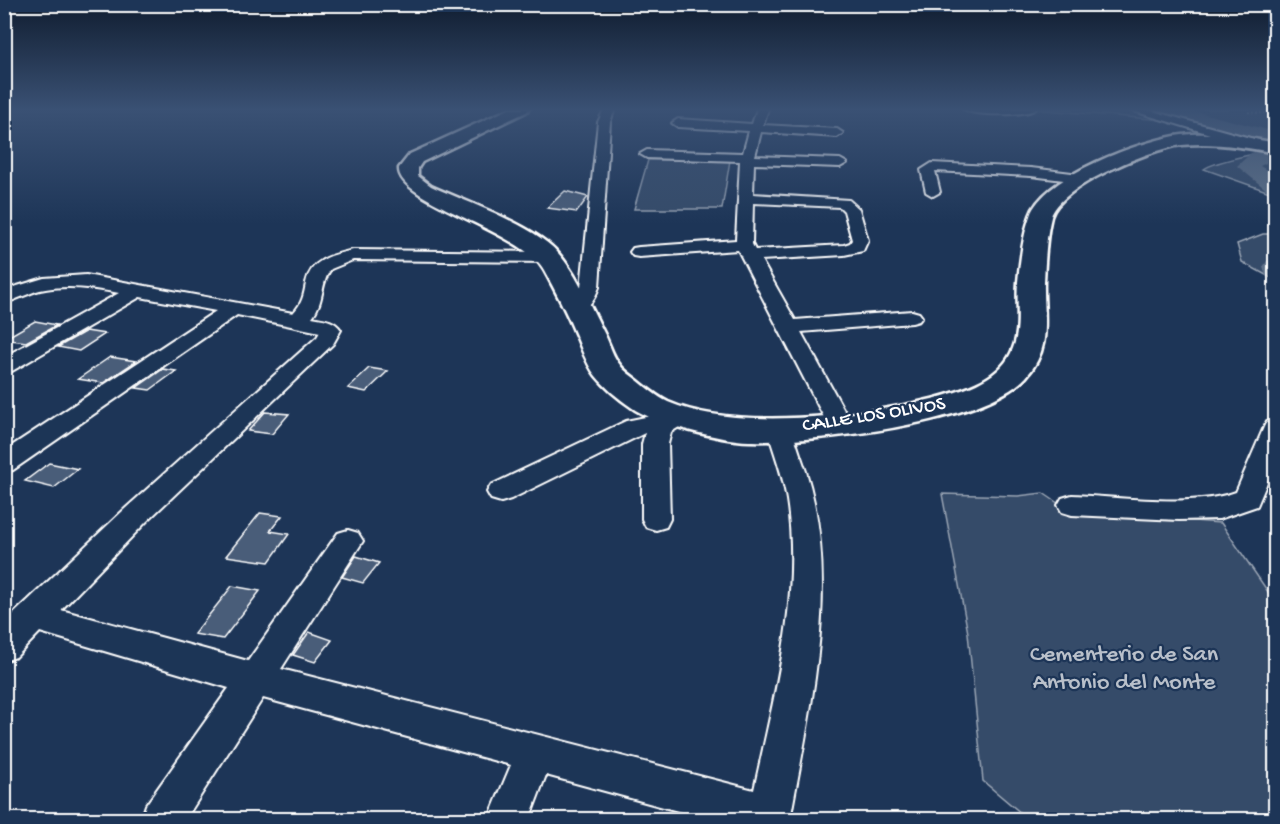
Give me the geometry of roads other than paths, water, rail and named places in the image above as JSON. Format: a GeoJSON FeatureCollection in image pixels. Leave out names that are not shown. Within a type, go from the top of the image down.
{"type":"FeatureCollection","features":[{"type":"Feature","properties":{"kind":"street"},"geometry":{"type":"LineString","coordinates":[[436,147],[408,166],[407,173],[411,181],[424,190],[513,233],[549,257]]}},
{"type":"Feature","properties":{"kind":"street"},"geometry":{"type":"LineString","coordinates":[[578,306],[586,297],[590,287],[602,147]]}},
{"type":"Feature","properties":{"kind":"street"},"geometry":{"type":"LineString","coordinates":[[751,147],[747,159],[744,198],[747,249],[840,425]]}},
{"type":"Feature","properties":{"kind":"street","name":"CALLE LOS OLIVOS"},"geometry":{"type":"LineString","coordinates":[[549,257],[578,306],[608,369],[640,399],[672,420],[747,430],[779,429],[840,425],[938,408],[989,391],[1014,371],[1027,352],[1034,321],[1031,283],[1044,207],[1054,195],[1080,178],[1153,147]]}},
{"type":"Feature","properties":{"kind":"street"},"geometry":{"type":"LineString","coordinates":[[647,154],[840,163]]}},
{"type":"Feature","properties":{"kind":"street"},"geometry":{"type":"LineString","coordinates":[[933,192],[928,170],[932,167],[1031,172],[1080,178]]}},
{"type":"Feature","properties":{"kind":"street"},"geometry":{"type":"LineString","coordinates":[[639,252],[747,249],[844,250],[857,247],[860,240],[851,209],[844,203],[744,198]]}},
{"type":"Feature","properties":{"kind":"street"},"geometry":{"type":"LineString","coordinates":[[298,320],[313,304],[317,272],[323,264],[336,258],[353,255],[549,257]]}},
{"type":"Feature","properties":{"kind":"street"},"geometry":{"type":"LineString","coordinates":[[4,297],[38,284],[63,280],[86,280],[322,324],[331,330],[326,340],[136,515],[4,646]]}},
{"type":"Feature","properties":{"kind":"street"},"geometry":{"type":"LineString","coordinates":[[4,366],[139,289]]}},
{"type":"Feature","properties":{"kind":"street"},"geometry":{"type":"LineString","coordinates":[[4,464],[234,308]]}},
{"type":"Feature","properties":{"kind":"street"},"geometry":{"type":"LineString","coordinates":[[787,327],[912,317]]}},
{"type":"Feature","properties":{"kind":"street"},"geometry":{"type":"LineString","coordinates":[[501,492],[635,427],[672,420]]}},
{"type":"Feature","properties":{"kind":"street"},"geometry":{"type":"LineString","coordinates":[[656,519],[655,444],[657,432],[672,420]]}},
{"type":"Feature","properties":{"kind":"street"},"geometry":{"type":"LineString","coordinates":[[1072,505],[1179,510],[1219,508],[1247,499],[1275,428]]}},
{"type":"Feature","properties":{"kind":"street"},"geometry":{"type":"LineString","coordinates":[[34,617],[255,679],[537,752],[770,817],[799,664],[807,573],[802,506],[779,429]]}},
{"type":"Feature","properties":{"kind":"street"},"geometry":{"type":"LineString","coordinates":[[161,819],[348,541]]}},
{"type":"Feature","properties":{"kind":"street"},"geometry":{"type":"LineString","coordinates":[[508,819],[537,752]]}},
{"type":"Feature","properties":{"kind":"waterway"},"geometry":{"type":"LineString","coordinates":[[1274,152],[1258,157],[1247,166],[1276,186]]}},
{"type":"Feature","properties":{"kind":"park label","name":"Cementerio de San Antonio del Monte"},"geometry":{"type":"Point","coordinates":[1124,669]}}]}
